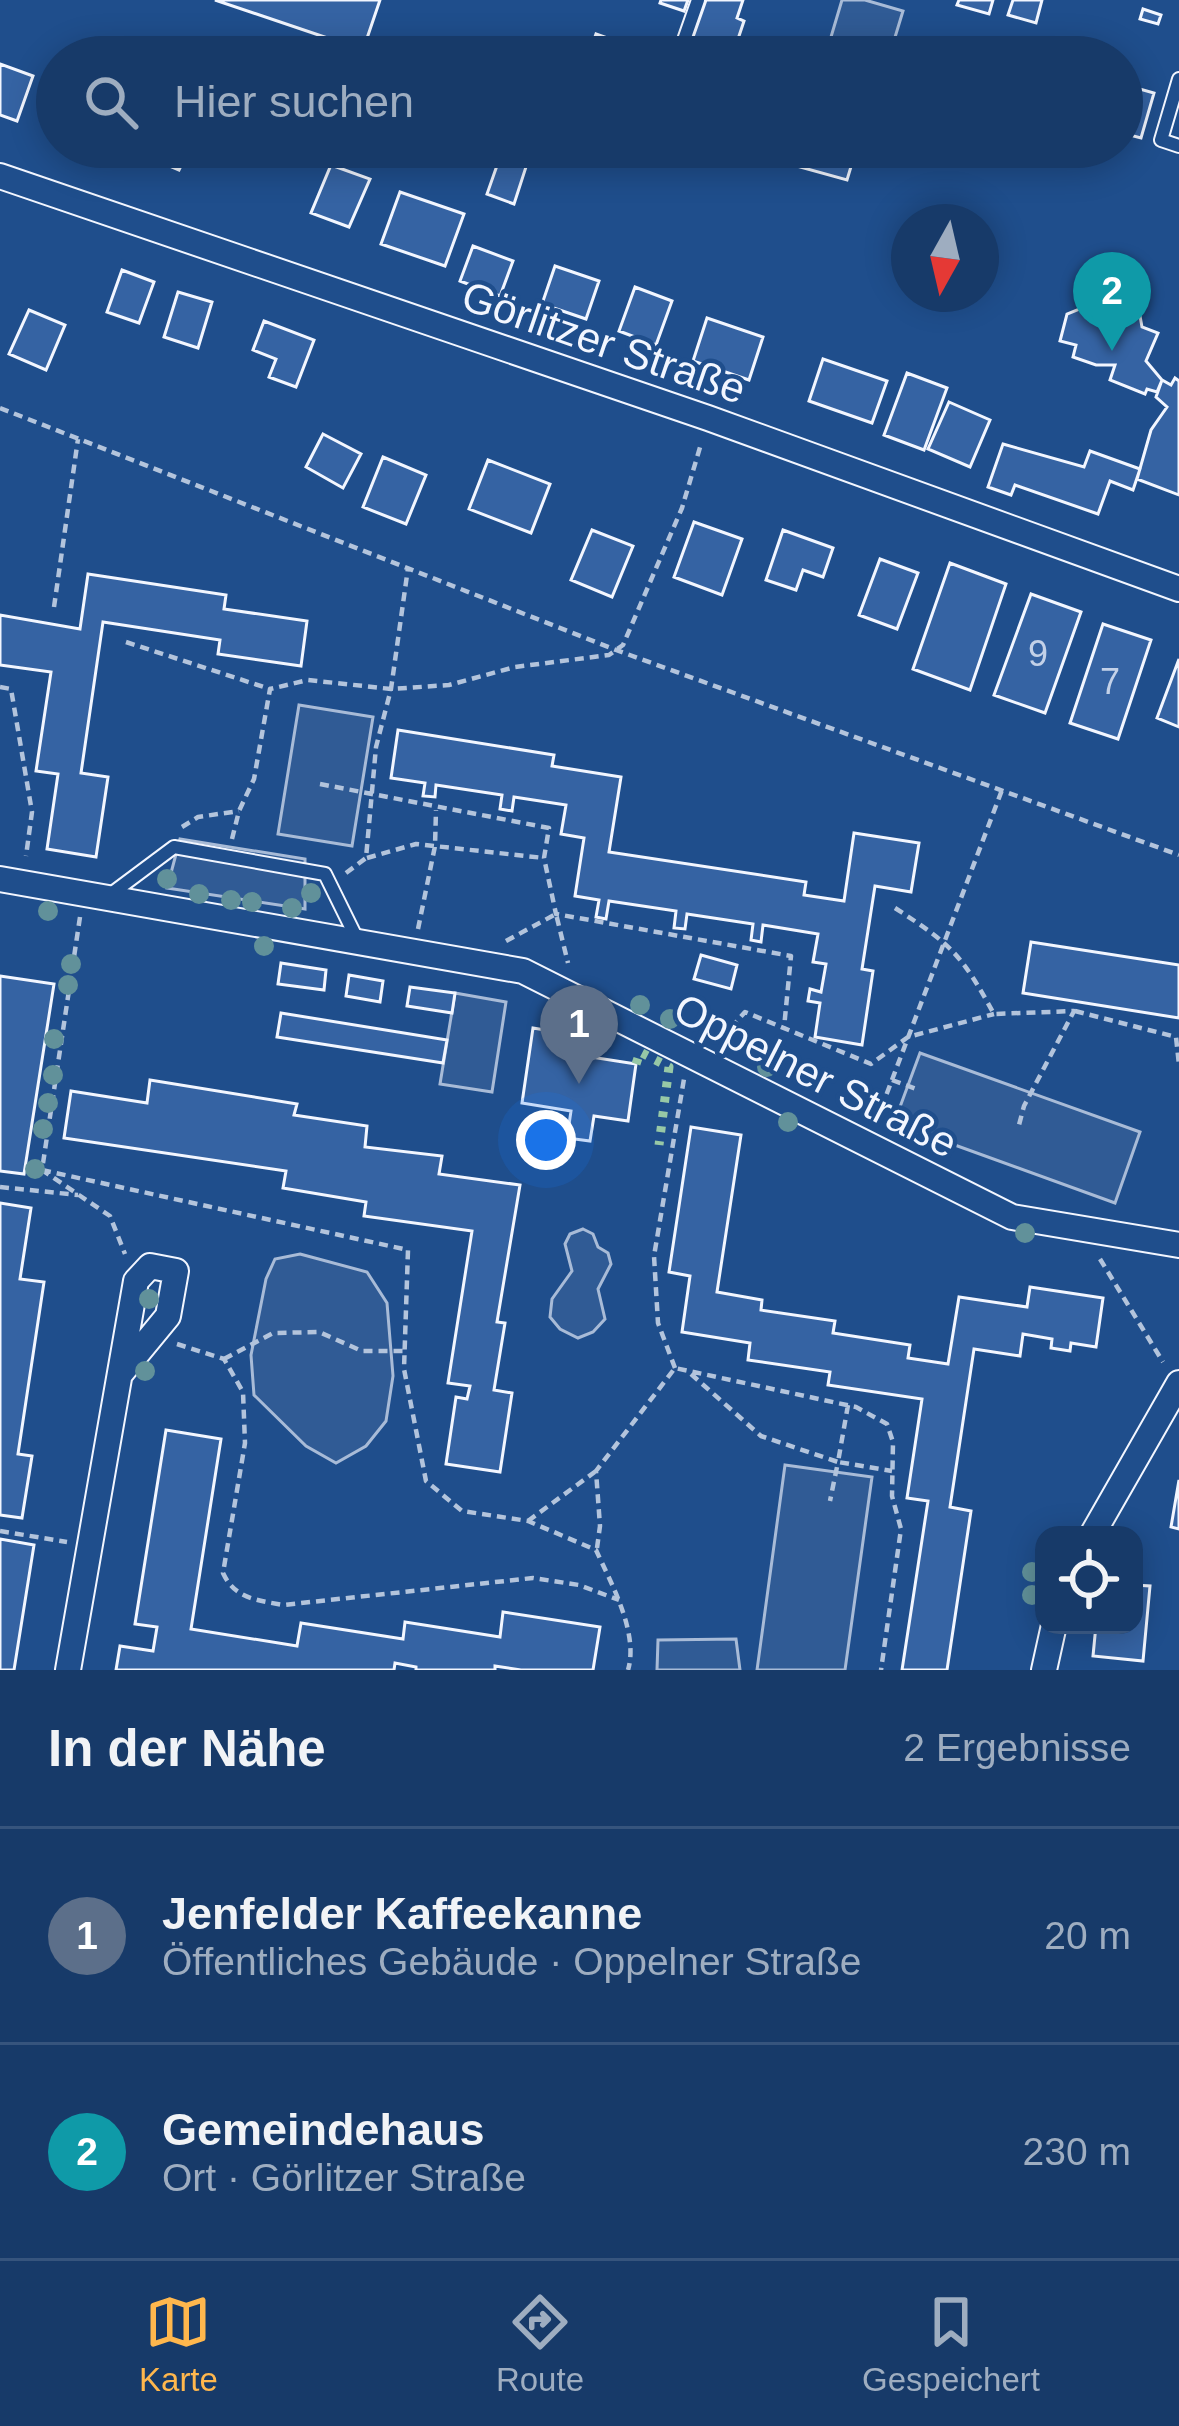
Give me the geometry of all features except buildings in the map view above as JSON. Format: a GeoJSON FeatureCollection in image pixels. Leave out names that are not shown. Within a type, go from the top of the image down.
{"type":"FeatureCollection","features":[{"type":"Feature","properties":{"kind":"street","name":"Görlitzer Straße"},"geometry":{"type":"LineString","coordinates":[[0,176],[708,418],[1179,589]]}},
{"type":"Feature","properties":{"kind":"street","name":"Oppelner Straße"},"geometry":{"type":"LineString","coordinates":[[11,882],[523,971],[1012,1216],[1179,1245]]}},
{"type":"Feature","properties":{"kind":"street"},"geometry":{"type":"LineString","coordinates":[[68,1670],[136,1281],[150,1266],[176,1271],[167,1316],[121,1373]]}},
{"type":"Feature","properties":{"kind":"street"},"geometry":{"type":"LineString","coordinates":[[1097,1526],[1178,1384]]}},
{"type":"Feature","properties":{"kind":"street"},"geometry":{"type":"LineString","coordinates":[[1044,1670],[1052,1634]]}},
{"type":"Feature","properties":{"kind":"lane"},"geometry":{"type":"LineString","coordinates":[[685,36],[698,0]]}},
{"type":"Feature","properties":{"kind":"lane"},"geometry":{"type":"LineString","coordinates":[[1179,79],[1161,140],[1179,146]]}},
{"type":"Feature","properties":{"kind":"lane"},"geometry":{"type":"LineString","coordinates":[[95,896],[174,847],[227,856],[326,874],[358,942]]}},
{"type":"Feature","properties":{"kind":"path"},"geometry":{"type":"LineString","coordinates":[[0,408],[616,650],[1179,855]]}},
{"type":"Feature","properties":{"kind":"path"},"geometry":{"type":"LineString","coordinates":[[126,641],[270,689],[308,680],[391,689],[449,685],[515,667],[609,656],[623,645],[682,508],[708,418]]}},
{"type":"Feature","properties":{"kind":"path"},"geometry":{"type":"LineString","coordinates":[[54,607],[79,439]]}},
{"type":"Feature","properties":{"kind":"path"},"geometry":{"type":"LineString","coordinates":[[366,858],[376,747],[391,689],[408,568]]}},
{"type":"Feature","properties":{"kind":"path"},"geometry":{"type":"LineString","coordinates":[[0,687],[11,689],[32,812],[11,882]]}},
{"type":"Feature","properties":{"kind":"path"},"geometry":{"type":"LineString","coordinates":[[227,856],[238,811],[254,779],[270,689]]}},
{"type":"Feature","properties":{"kind":"path"},"geometry":{"type":"LineString","coordinates":[[0,704],[13,706]]}},
{"type":"Feature","properties":{"kind":"path"},"geometry":{"type":"LineString","coordinates":[[320,784],[549,828],[544,858],[569,965],[566,993]]}},
{"type":"Feature","properties":{"kind":"path"},"geometry":{"type":"LineString","coordinates":[[868,1144],[1002,790]]}},
{"type":"Feature","properties":{"kind":"path"},"geometry":{"type":"LineString","coordinates":[[412,952],[435,846],[436,809]]}},
{"type":"Feature","properties":{"kind":"path"},"geometry":{"type":"LineString","coordinates":[[161,857],[168,839],[186,823],[238,811]]}},
{"type":"Feature","properties":{"kind":"path"},"geometry":{"type":"LineString","coordinates":[[331,885],[366,858],[416,844],[544,858]]}},
{"type":"Feature","properties":{"kind":"path"},"geometry":{"type":"LineString","coordinates":[[42,1170],[95,896]]}},
{"type":"Feature","properties":{"kind":"path"},"geometry":{"type":"LineString","coordinates":[[895,908],[945,940],[966,964],[994,1014]]}},
{"type":"Feature","properties":{"kind":"path"},"geometry":{"type":"LineString","coordinates":[[485,965],[493,950],[556,914],[791,956],[784,1028]]}},
{"type":"Feature","properties":{"kind":"path"},"geometry":{"type":"LineString","coordinates":[[1019,1125],[1024,1106],[1074,1011]]}},
{"type":"Feature","properties":{"kind":"path"},"geometry":{"type":"LineString","coordinates":[[675,1368],[658,1324],[654,1256],[695,1058],[745,1012],[871,1064],[908,1036],[994,1014],[1074,1011],[1176,1037],[1179,1065]]}},
{"type":"Feature","properties":{"kind":"path"},"geometry":{"type":"LineString","coordinates":[[892,1080],[919,1090]]}},
{"type":"Feature","properties":{"kind":"path"},"geometry":{"type":"LineString","coordinates":[[42,1170],[110,1216],[136,1281]]}},
{"type":"Feature","properties":{"kind":"path"},"geometry":{"type":"LineString","coordinates":[[42,1170],[408,1250],[404,1370],[426,1481],[462,1511],[528,1521],[596,1550]]}},
{"type":"Feature","properties":{"kind":"path"},"geometry":{"type":"LineString","coordinates":[[0,1186],[79,1195]]}},
{"type":"Feature","properties":{"kind":"path"},"geometry":{"type":"LineString","coordinates":[[1082,1228],[1178,1384]]}},
{"type":"Feature","properties":{"kind":"path"},"geometry":{"type":"LineString","coordinates":[[155,1332],[224,1359],[243,1392],[245,1443],[223,1573],[230,1587],[248,1599],[283,1605],[533,1578],[579,1585],[619,1600]]}},
{"type":"Feature","properties":{"kind":"path"},"geometry":{"type":"LineString","coordinates":[[224,1359],[273,1333],[320,1332],[362,1351],[404,1351]]}},
{"type":"Feature","properties":{"kind":"path"},"geometry":{"type":"LineString","coordinates":[[675,1368],[848,1405],[887,1424],[893,1442],[892,1496],[901,1529],[881,1670]]}},
{"type":"Feature","properties":{"kind":"path"},"geometry":{"type":"LineString","coordinates":[[528,1521],[596,1471],[675,1368]]}},
{"type":"Feature","properties":{"kind":"path"},"geometry":{"type":"LineString","coordinates":[[687,1370],[761,1436],[838,1462],[892,1471]]}},
{"type":"Feature","properties":{"kind":"path"},"geometry":{"type":"LineString","coordinates":[[830,1502],[848,1405]]}},
{"type":"Feature","properties":{"kind":"path"},"geometry":{"type":"LineString","coordinates":[[596,1471],[600,1526],[596,1550],[619,1600],[632,1658],[628,1670]]}},
{"type":"Feature","properties":{"kind":"path"},"geometry":{"type":"LineString","coordinates":[[0,1531],[90,1546]]}},
{"type":"Feature","properties":{"kind":"shaded area"},"geometry":{"type":"Polygon","coordinates":[[[842,0],[865,0],[903,11],[895,36],[831,36],[842,0]]]}},
{"type":"Feature","properties":{"kind":"shaded area"},"geometry":{"type":"Polygon","coordinates":[[[299,705],[373,717],[352,846],[278,834],[299,705]]]}},
{"type":"Feature","properties":{"kind":"shaded area"},"geometry":{"type":"Polygon","coordinates":[[[180,839],[305,859],[305,909],[167,888],[180,839]]]}},
{"type":"Feature","properties":{"kind":"shaded area"},"geometry":{"type":"Polygon","coordinates":[[[455,993],[506,1002],[492,1092],[440,1084],[455,993]]]}},
{"type":"Feature","properties":{"kind":"shaded area"},"geometry":{"type":"Polygon","coordinates":[[[920,1053],[1140,1132],[1115,1203],[894,1123],[920,1053]]]}},
{"type":"Feature","properties":{"kind":"shaded area"},"geometry":{"type":"Polygon","coordinates":[[[583,1229],[593,1234],[611,1264],[598,1289],[605,1319],[593,1332],[578,1338],[560,1329],[550,1317],[552,1299],[572,1271],[565,1244],[570,1234],[583,1229]]]}},
{"type":"Feature","properties":{"kind":"shaded area"},"geometry":{"type":"Polygon","coordinates":[[[300,1254],[367,1272],[387,1303],[393,1376],[386,1421],[366,1446],[336,1463],[306,1446],[254,1395],[251,1355],[266,1279],[275,1259],[300,1254]]]}},
{"type":"Feature","properties":{"kind":"shaded area"},"geometry":{"type":"Polygon","coordinates":[[[785,1465],[872,1477],[845,1670],[757,1670],[785,1465]]]}},
{"type":"Feature","properties":{"kind":"shaded area"},"geometry":{"type":"Polygon","coordinates":[[[736,1639],[740,1670],[657,1670],[658,1640],[736,1639]]]}},
{"type":"Feature","properties":{"kind":"hedge"},"geometry":{"type":"LineString","coordinates":[[636,1064],[640,1052],[669,1067],[659,1145]]}},
{"type":"Feature","properties":{"kind":"place","name":"Gemeindehaus"},"geometry":{"type":"Point","coordinates":[1112,351]}},
{"type":"Feature","properties":{"kind":"place","name":"Jenfelder Kaffeekanne"},"geometry":{"type":"Point","coordinates":[579,1084]}}]}
